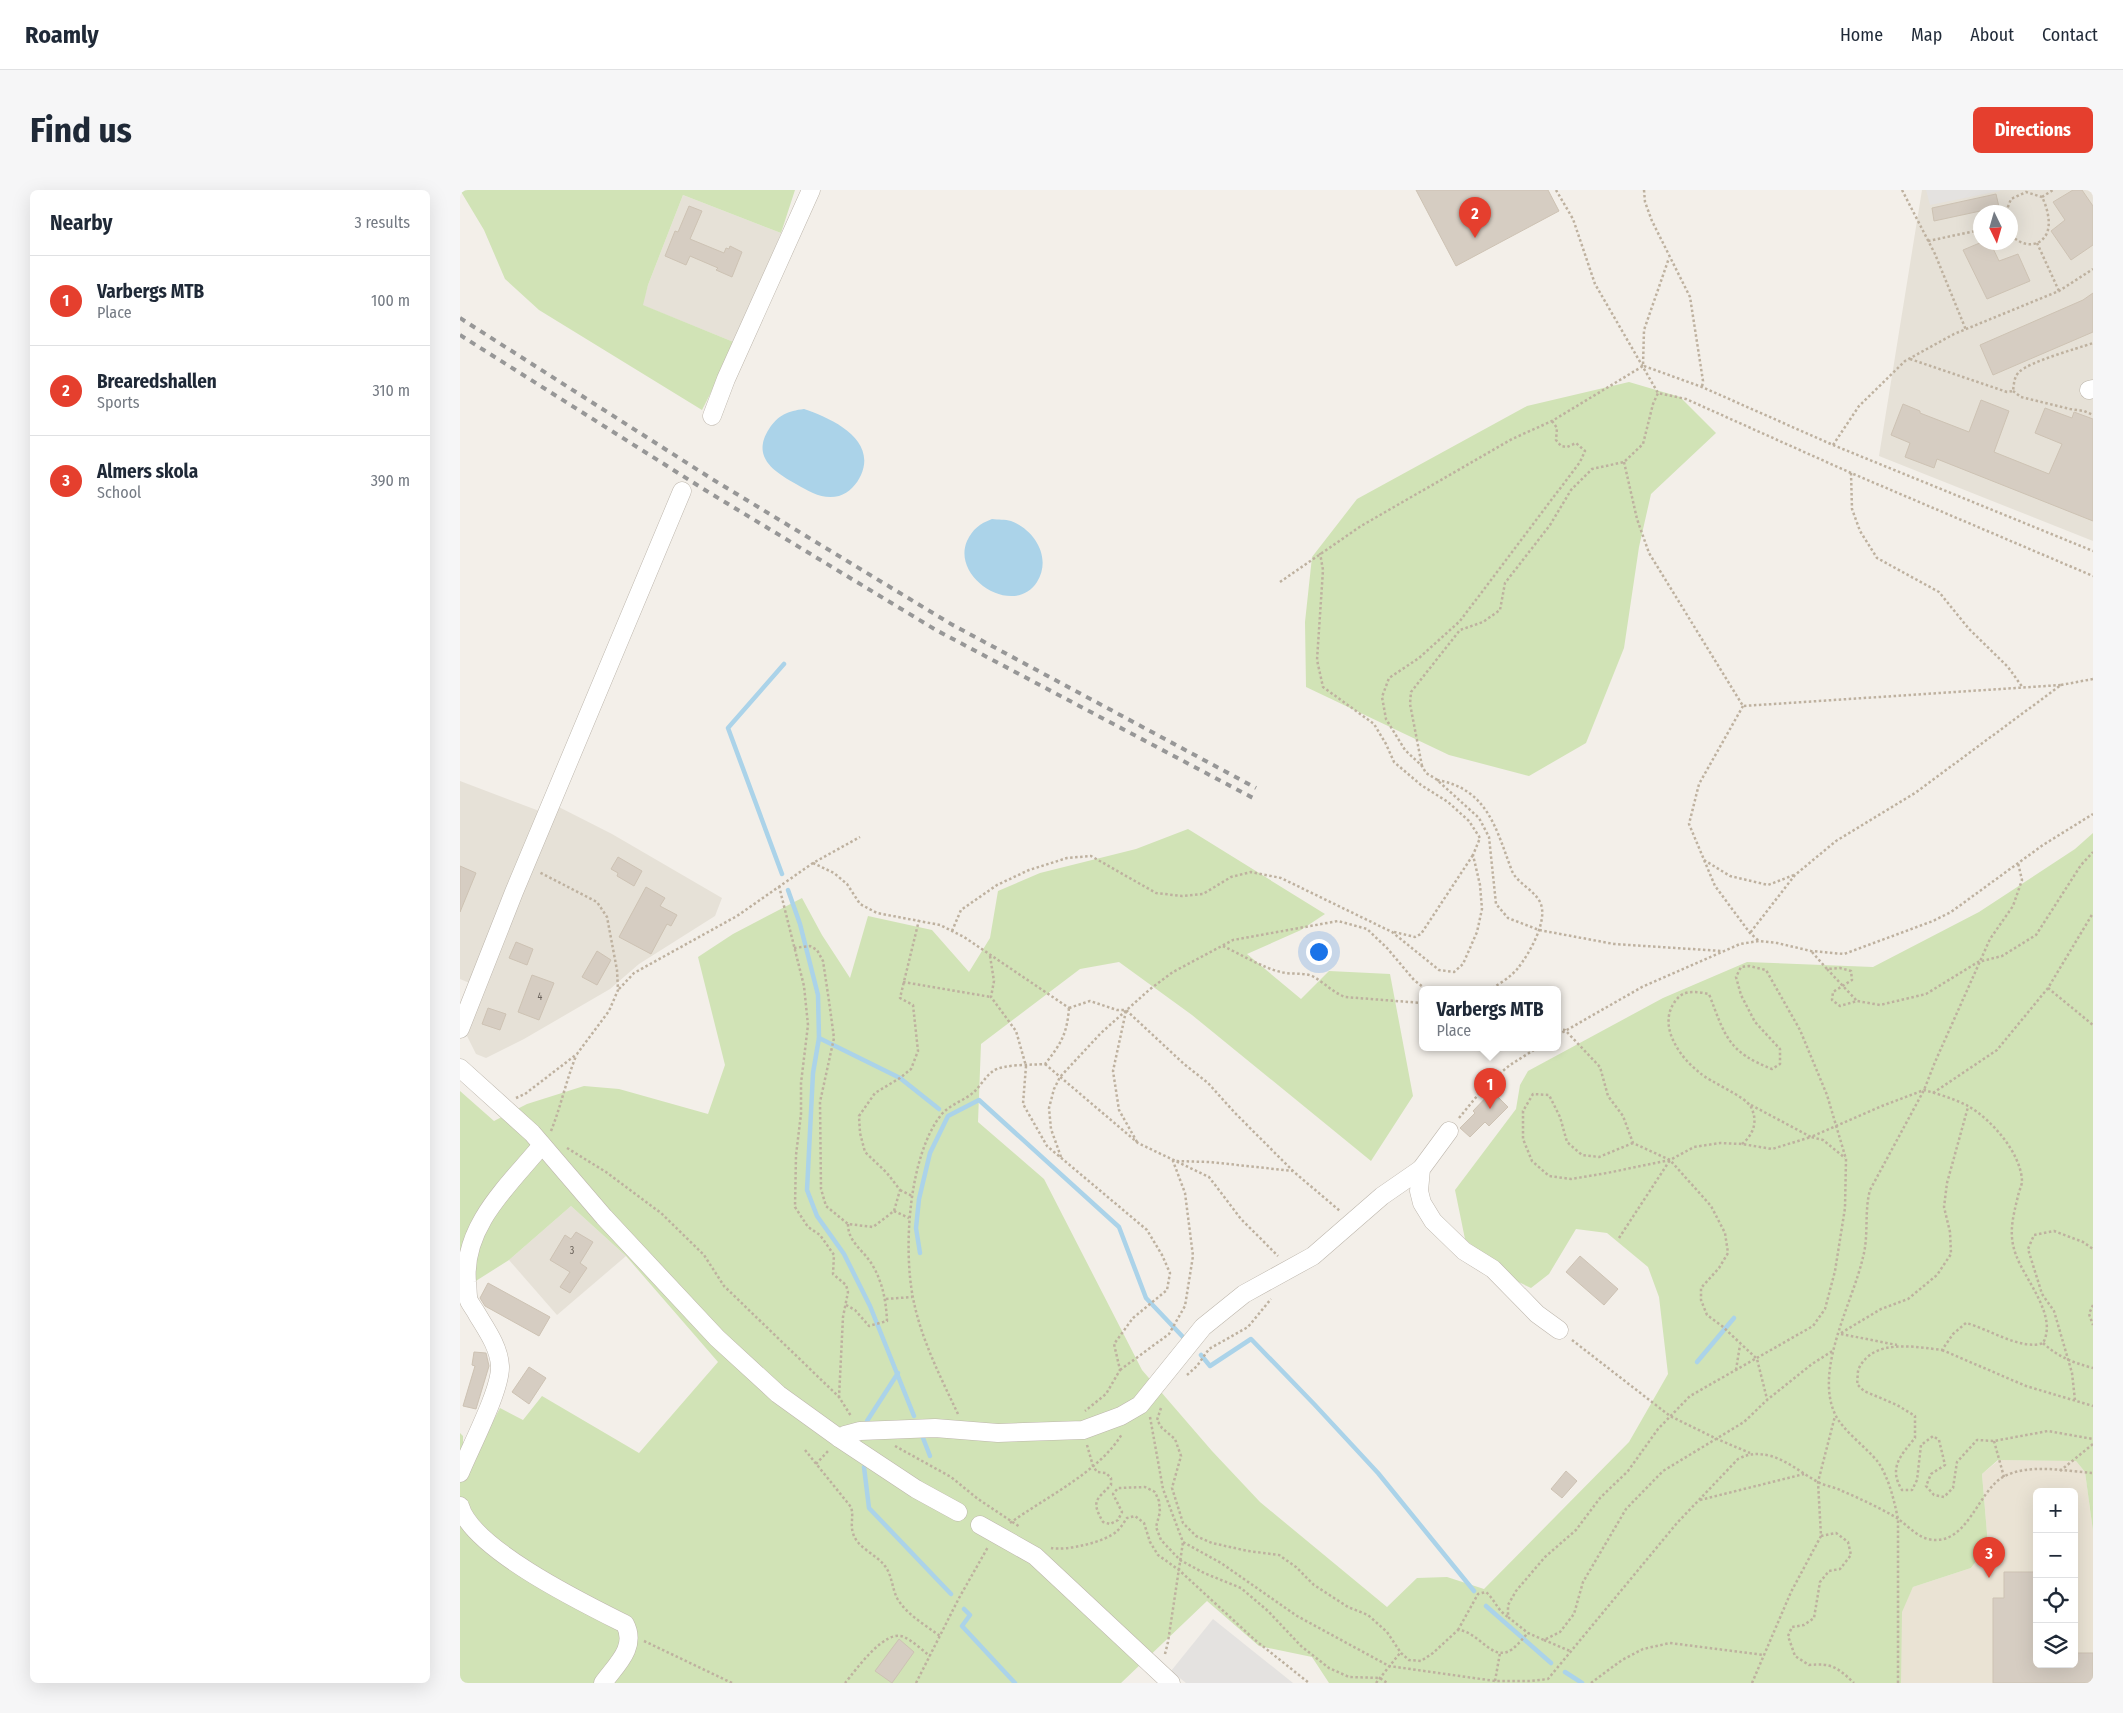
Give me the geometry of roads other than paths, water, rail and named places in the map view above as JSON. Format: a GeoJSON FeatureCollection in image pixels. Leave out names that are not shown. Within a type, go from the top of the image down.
{"type":"FeatureCollection","features":[{"type":"Feature","properties":{"kind":"street"},"geometry":{"type":"LineString","coordinates":[[712,416],[726,379],[811,190]]}},
{"type":"Feature","properties":{"kind":"street"},"geometry":{"type":"LineString","coordinates":[[460,1029],[526,865],[682,491]]}},
{"type":"Feature","properties":{"kind":"street"},"geometry":{"type":"LineString","coordinates":[[460,1068],[544,1143],[604,1217],[717,1338],[778,1394],[839,1438],[916,1488],[958,1512]]}},
{"type":"Feature","properties":{"kind":"street"},"geometry":{"type":"LineString","coordinates":[[839,1438],[860,1431],[935,1428],[998,1433],[1083,1430],[1121,1416],[1140,1405],[1203,1326],[1244,1294],[1313,1256],[1382,1196],[1421,1169],[1449,1131]]}},
{"type":"Feature","properties":{"kind":"street"},"geometry":{"type":"LineString","coordinates":[[460,1473],[498,1381],[500,1368],[495,1346],[469,1300],[467,1274],[471,1241],[492,1205],[544,1143]]}},
{"type":"Feature","properties":{"kind":"street"},"geometry":{"type":"LineString","coordinates":[[1421,1169],[1419,1191],[1422,1203],[1433,1221],[1464,1251],[1493,1270],[1537,1314],[1559,1330]]}},
{"type":"Feature","properties":{"kind":"street"},"geometry":{"type":"LineString","coordinates":[[460,1506],[462,1512],[483,1537],[529,1572],[624,1624],[630,1634],[630,1643],[604,1683]]}},
{"type":"Feature","properties":{"kind":"street"},"geometry":{"type":"LineString","coordinates":[[980,1525],[1035,1556],[1165,1678]]}},
{"type":"Feature","properties":{"kind":"water"},"geometry":{"type":"Polygon","coordinates":[[[804,409],[838,424],[849,432],[863,451],[864,462],[861,475],[852,488],[843,495],[827,497],[806,490],[773,469],[764,456],[764,439],[772,424],[784,415],[804,409]]]}},
{"type":"Feature","properties":{"kind":"water"},"geometry":{"type":"Polygon","coordinates":[[[992,519],[1009,520],[1020,525],[1034,538],[1039,546],[1043,564],[1041,573],[1037,582],[1027,592],[1014,596],[1001,595],[987,589],[976,580],[968,568],[964,555],[967,541],[977,527],[992,519]]]}},
{"type":"Feature","properties":{"kind":"waterway"},"geometry":{"type":"LineString","coordinates":[[782,874],[728,728],[784,664]]}},
{"type":"Feature","properties":{"kind":"waterway"},"geometry":{"type":"LineString","coordinates":[[788,890],[800,924],[818,995],[819,1038],[813,1073],[807,1190],[817,1216],[844,1254],[870,1306],[914,1416]]}},
{"type":"Feature","properties":{"kind":"waterway"},"geometry":{"type":"LineString","coordinates":[[819,1038],[900,1078],[939,1109]]}},
{"type":"Feature","properties":{"kind":"waterway"},"geometry":{"type":"LineString","coordinates":[[920,1253],[916,1228],[919,1199],[930,1153],[948,1116],[979,1100],[1119,1227],[1146,1298],[1183,1337]]}},
{"type":"Feature","properties":{"kind":"waterway"},"geometry":{"type":"LineString","coordinates":[[1697,1362],[1734,1318]]}},
{"type":"Feature","properties":{"kind":"waterway"},"geometry":{"type":"LineString","coordinates":[[1201,1355],[1210,1366],[1251,1339],[1378,1473],[1474,1591]]}},
{"type":"Feature","properties":{"kind":"waterway"},"geometry":{"type":"LineString","coordinates":[[867,1421],[898,1373]]}},
{"type":"Feature","properties":{"kind":"waterway"},"geometry":{"type":"LineString","coordinates":[[923,1438],[930,1456]]}},
{"type":"Feature","properties":{"kind":"waterway"},"geometry":{"type":"LineString","coordinates":[[864,1467],[869,1508],[951,1594]]}},
{"type":"Feature","properties":{"kind":"waterway"},"geometry":{"type":"LineString","coordinates":[[1486,1606],[1551,1663]]}},
{"type":"Feature","properties":{"kind":"waterway"},"geometry":{"type":"LineString","coordinates":[[964,1609],[970,1615],[962,1626],[1015,1683]]}},
{"type":"Feature","properties":{"kind":"waterway"},"geometry":{"type":"LineString","coordinates":[[1565,1672],[1582,1683]]}},
{"type":"Feature","properties":{"kind":"railway"},"geometry":{"type":"LineString","coordinates":[[460,318],[712,479],[951,624],[1256,788]]}},
{"type":"Feature","properties":{"kind":"railway"},"geometry":{"type":"LineString","coordinates":[[460,335],[705,490],[936,630],[1253,798]]}},
{"type":"Feature","properties":{"kind":"place","name":"Brearedshallen"},"geometry":{"type":"Point","coordinates":[1475,238]}},
{"type":"Feature","properties":{"kind":"place","name":"Varbergs MTB"},"geometry":{"type":"Point","coordinates":[1490,1109]}},
{"type":"Feature","properties":{"kind":"place","name":"Almers skola"},"geometry":{"type":"Point","coordinates":[1989,1578]}}]}
